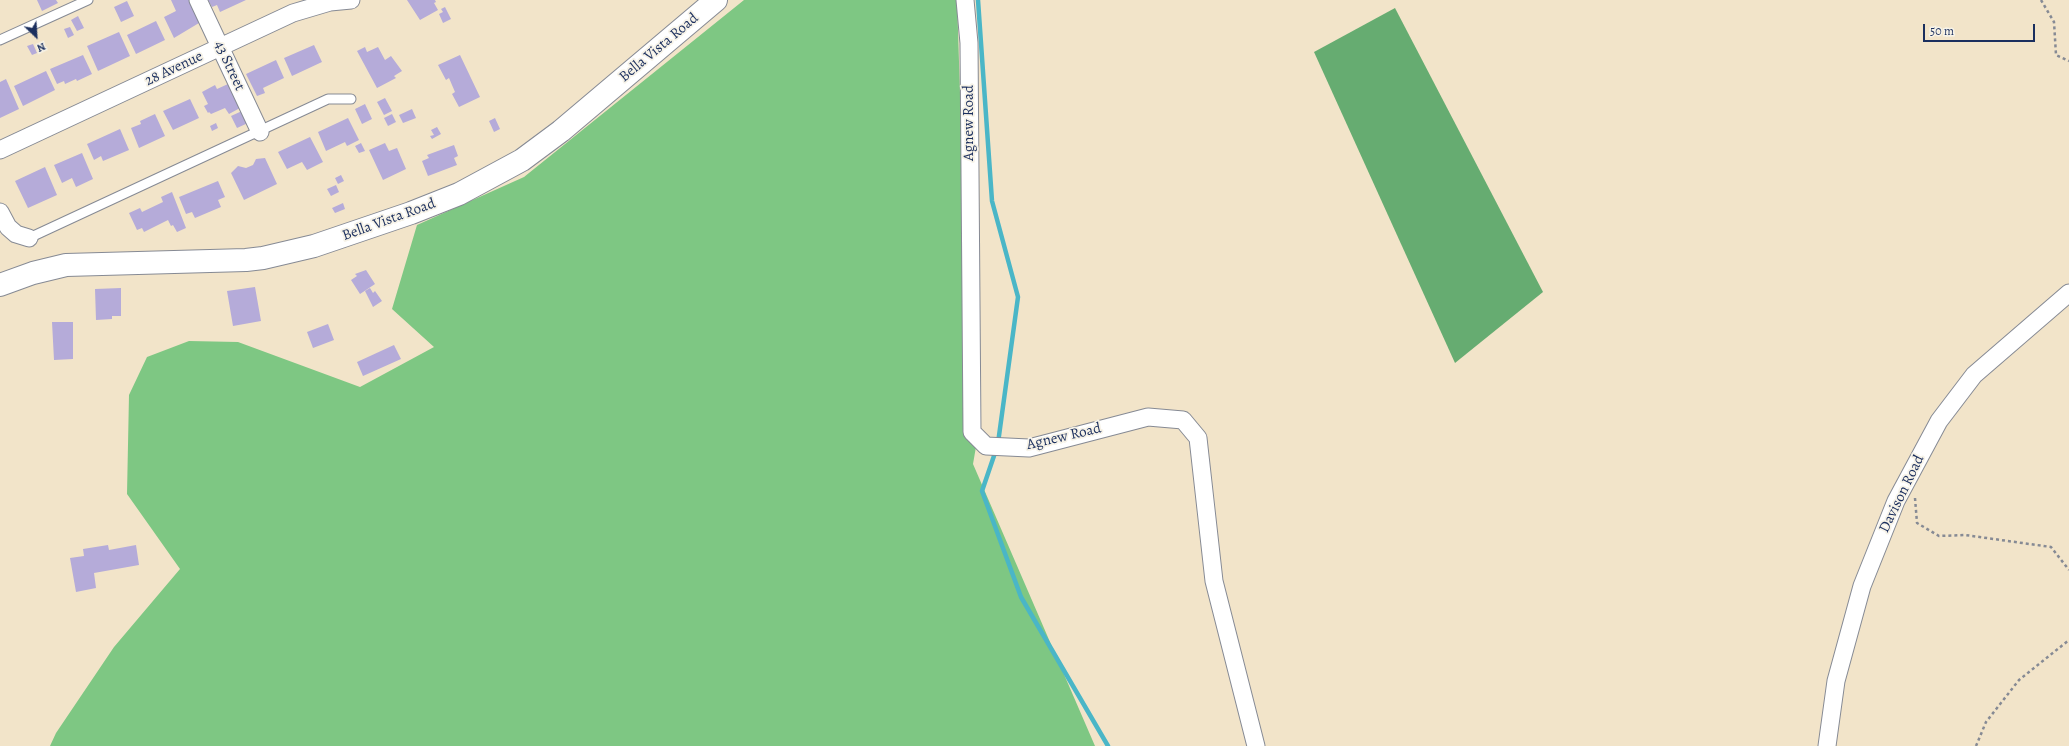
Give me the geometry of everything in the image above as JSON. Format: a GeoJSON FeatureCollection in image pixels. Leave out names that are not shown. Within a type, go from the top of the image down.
{"type":"FeatureCollection","features":[{"type":"Feature","properties":{"kind":"street","name":"43 Street"},"geometry":{"type":"LineString","coordinates":[[198,0],[260,132]]}},
{"type":"Feature","properties":{"kind":"street","name":"28 Avenue"},"geometry":{"type":"LineString","coordinates":[[0,150],[293,14],[330,2],[351,0]]}},
{"type":"Feature","properties":{"kind":"street","name":"Bella Vista Road"},"geometry":{"type":"LineString","coordinates":[[0,285],[33,273],[66,265],[246,260],[263,258],[314,246],[411,213],[459,194],[522,160],[561,131],[716,0]]}},
{"type":"Feature","properties":{"kind":"street","name":"Agnew Road"},"geometry":{"type":"LineString","coordinates":[[965,0],[969,43],[972,432],[986,446],[1029,448],[1148,417],[1183,420],[1198,438],[1214,581],[1256,746]]}},
{"type":"Feature","properties":{"kind":"street"},"geometry":{"type":"LineString","coordinates":[[0,212],[8,227],[16,234],[29,238]]}},
{"type":"Feature","properties":{"kind":"street","name":"Davison Road"},"geometry":{"type":"LineString","coordinates":[[1827,746],[1836,681],[1862,586],[1896,501],[1939,421],[1974,375],[2069,294]]}},
{"type":"Feature","properties":{"kind":"lane"},"geometry":{"type":"LineString","coordinates":[[0,40],[88,0]]}},
{"type":"Feature","properties":{"kind":"lane"},"geometry":{"type":"LineString","coordinates":[[29,238],[328,100],[351,99]]}},
{"type":"Feature","properties":{"kind":"path"},"geometry":{"type":"LineString","coordinates":[[2041,0],[2054,22],[2056,55],[2069,61]]}},
{"type":"Feature","properties":{"kind":"path"},"geometry":{"type":"LineString","coordinates":[[1915,497],[1917,523],[1939,536],[1965,535],[2051,547],[2069,570]]}},
{"type":"Feature","properties":{"kind":"path"},"geometry":{"type":"LineString","coordinates":[[1976,746],[1986,722],[2019,680],[2069,640]]}},
{"type":"Feature","properties":{"kind":"green space"},"geometry":{"type":"Polygon","coordinates":[[[744,0],[957,0],[971,433],[977,441],[973,464],[1095,746],[50,746],[56,733],[114,647],[180,569],[127,494],[129,395],[147,357],[189,341],[238,342],[360,387],[434,347],[392,309],[417,225],[524,177],[744,0]]]}},
{"type":"Feature","properties":{"kind":"green space"},"geometry":{"type":"Polygon","coordinates":[[[1395,8],[1543,292],[1455,363],[1314,52],[1395,8]]]}},
{"type":"Feature","properties":{"kind":"building"},"geometry":{"type":"Polygon","coordinates":[[[37,0],[56,0],[58,3],[42,11],[37,0]]]}},
{"type":"Feature","properties":{"kind":"building"},"geometry":{"type":"Polygon","coordinates":[[[171,0],[190,0],[199,23],[174,38],[164,17],[176,11],[171,0]]]}},
{"type":"Feature","properties":{"kind":"building"},"geometry":{"type":"Polygon","coordinates":[[[208,0],[246,0],[220,12],[217,5],[212,7],[208,0]]]}},
{"type":"Feature","properties":{"kind":"building"},"geometry":{"type":"Polygon","coordinates":[[[407,0],[435,0],[436,2],[434,3],[438,10],[420,20],[407,0]]]}},
{"type":"Feature","properties":{"kind":"building"},"geometry":{"type":"Polygon","coordinates":[[[127,1],[134,16],[121,22],[114,7],[127,1]]]}},
{"type":"Feature","properties":{"kind":"building"},"geometry":{"type":"Polygon","coordinates":[[[445,7],[451,19],[443,23],[439,14],[443,12],[441,9],[445,7]]]}},
{"type":"Feature","properties":{"kind":"building"},"geometry":{"type":"Polygon","coordinates":[[[78,16],[84,28],[77,31],[71,20],[78,16]]]}},
{"type":"Feature","properties":{"kind":"building"},"geometry":{"type":"Polygon","coordinates":[[[156,21],[165,40],[136,54],[127,35],[156,21]]]}},
{"type":"Feature","properties":{"kind":"building"},"geometry":{"type":"Polygon","coordinates":[[[70,27],[74,35],[68,38],[64,29],[70,27]]]}},
{"type":"Feature","properties":{"kind":"building"},"geometry":{"type":"Polygon","coordinates":[[[119,32],[130,56],[98,71],[87,46],[119,32]]]}},
{"type":"Feature","properties":{"kind":"building"},"geometry":{"type":"Polygon","coordinates":[[[33,44],[37,53],[32,55],[27,46],[33,44]]]}},
{"type":"Feature","properties":{"kind":"building"},"geometry":{"type":"Polygon","coordinates":[[[314,45],[322,62],[292,76],[284,58],[314,45]]]}},
{"type":"Feature","properties":{"kind":"building"},"geometry":{"type":"Polygon","coordinates":[[[365,47],[367,52],[378,47],[385,60],[391,56],[402,71],[394,76],[396,78],[377,88],[357,51],[365,47]]]}},
{"type":"Feature","properties":{"kind":"building"},"geometry":{"type":"Polygon","coordinates":[[[83,55],[92,74],[77,81],[76,79],[65,84],[64,81],[57,84],[50,69],[83,55]]]}},
{"type":"Feature","properties":{"kind":"building"},"geometry":{"type":"Polygon","coordinates":[[[460,55],[480,97],[459,107],[452,94],[455,92],[449,78],[446,80],[438,65],[460,55]]]}},
{"type":"Feature","properties":{"kind":"building"},"geometry":{"type":"Polygon","coordinates":[[[276,60],[284,78],[263,88],[265,93],[257,96],[246,74],[276,60]]]}},
{"type":"Feature","properties":{"kind":"building"},"geometry":{"type":"Polygon","coordinates":[[[46,71],[55,90],[23,106],[14,86],[46,71]]]}},
{"type":"Feature","properties":{"kind":"building"},"geometry":{"type":"Polygon","coordinates":[[[6,79],[19,109],[0,118],[0,82],[6,79]]]}},
{"type":"Feature","properties":{"kind":"building"},"geometry":{"type":"Polygon","coordinates":[[[228,84],[240,108],[229,114],[225,108],[211,114],[209,112],[208,113],[204,106],[208,104],[202,92],[215,85],[217,89],[228,84]]]}},
{"type":"Feature","properties":{"kind":"building"},"geometry":{"type":"Polygon","coordinates":[[[385,98],[392,111],[384,115],[377,102],[385,98]]]}},
{"type":"Feature","properties":{"kind":"building"},"geometry":{"type":"Polygon","coordinates":[[[190,99],[199,118],[173,130],[163,111],[190,99]]]}},
{"type":"Feature","properties":{"kind":"building"},"geometry":{"type":"Polygon","coordinates":[[[365,104],[372,119],[362,124],[355,109],[365,104]]]}},
{"type":"Feature","properties":{"kind":"building"},"geometry":{"type":"Polygon","coordinates":[[[412,109],[416,118],[403,123],[399,115],[412,109]]]}},
{"type":"Feature","properties":{"kind":"building"},"geometry":{"type":"Polygon","coordinates":[[[242,111],[248,123],[237,128],[231,116],[242,111]]]}},
{"type":"Feature","properties":{"kind":"building"},"geometry":{"type":"Polygon","coordinates":[[[155,114],[165,136],[139,148],[131,128],[141,124],[140,121],[155,114]]]}},
{"type":"Feature","properties":{"kind":"building"},"geometry":{"type":"Polygon","coordinates":[[[392,114],[396,122],[388,126],[384,118],[392,114]]]}},
{"type":"Feature","properties":{"kind":"building"},"geometry":{"type":"Polygon","coordinates":[[[348,118],[359,140],[347,146],[345,142],[326,151],[318,132],[348,118]]]}},
{"type":"Feature","properties":{"kind":"building"},"geometry":{"type":"Polygon","coordinates":[[[495,118],[500,129],[494,132],[489,121],[495,118]]]}},
{"type":"Feature","properties":{"kind":"building"},"geometry":{"type":"Polygon","coordinates":[[[216,123],[218,128],[212,131],[210,126],[216,123]]]}},
{"type":"Feature","properties":{"kind":"building"},"geometry":{"type":"Polygon","coordinates":[[[437,127],[441,134],[432,139],[430,136],[434,135],[431,130],[437,127]]]}},
{"type":"Feature","properties":{"kind":"building"},"geometry":{"type":"Polygon","coordinates":[[[120,129],[129,150],[103,161],[101,156],[94,160],[87,144],[120,129]]]}},
{"type":"Feature","properties":{"kind":"building"},"geometry":{"type":"Polygon","coordinates":[[[310,137],[323,162],[307,170],[302,162],[287,169],[278,152],[310,137]]]}},
{"type":"Feature","properties":{"kind":"building"},"geometry":{"type":"Polygon","coordinates":[[[361,143],[365,151],[359,153],[355,146],[361,143]]]}},
{"type":"Feature","properties":{"kind":"building"},"geometry":{"type":"Polygon","coordinates":[[[385,143],[389,151],[397,148],[406,169],[383,180],[369,150],[385,143]]]}},
{"type":"Feature","properties":{"kind":"building"},"geometry":{"type":"Polygon","coordinates":[[[454,145],[458,156],[454,158],[457,165],[428,176],[422,161],[429,158],[427,155],[454,145]]]}},
{"type":"Feature","properties":{"kind":"building"},"geometry":{"type":"Polygon","coordinates":[[[82,153],[93,179],[76,187],[72,178],[62,183],[54,165],[82,153]]]}},
{"type":"Feature","properties":{"kind":"building"},"geometry":{"type":"Polygon","coordinates":[[[265,158],[277,184],[244,200],[231,173],[238,166],[246,168],[253,165],[256,159],[265,158]]]}},
{"type":"Feature","properties":{"kind":"building"},"geometry":{"type":"Polygon","coordinates":[[[45,167],[57,195],[28,208],[15,181],[45,167]]]}},
{"type":"Feature","properties":{"kind":"building"},"geometry":{"type":"Polygon","coordinates":[[[341,175],[344,181],[338,184],[335,178],[341,175]]]}},
{"type":"Feature","properties":{"kind":"building"},"geometry":{"type":"Polygon","coordinates":[[[218,181],[225,197],[218,200],[221,207],[195,218],[192,212],[186,214],[179,197],[218,181]]]}},
{"type":"Feature","properties":{"kind":"building"},"geometry":{"type":"Polygon","coordinates":[[[336,185],[339,192],[331,196],[327,189],[336,185]]]}},
{"type":"Feature","properties":{"kind":"building"},"geometry":{"type":"Polygon","coordinates":[[[172,192],[186,228],[177,232],[168,220],[144,232],[142,228],[137,230],[129,213],[140,208],[142,212],[163,202],[161,197],[172,192]]]}},
{"type":"Feature","properties":{"kind":"building"},"geometry":{"type":"Polygon","coordinates":[[[343,203],[345,209],[335,213],[332,208],[343,203]]]}},
{"type":"Feature","properties":{"kind":"building"},"geometry":{"type":"Polygon","coordinates":[[[366,270],[375,284],[360,294],[351,280],[357,276],[355,274],[366,270]]]}},
{"type":"Feature","properties":{"kind":"building"},"geometry":{"type":"Polygon","coordinates":[[[255,287],[261,321],[233,326],[227,291],[255,287]]]}},
{"type":"Feature","properties":{"kind":"building"},"geometry":{"type":"Polygon","coordinates":[[[121,288],[121,316],[112,316],[112,319],[96,320],[95,289],[121,288]]]}},
{"type":"Feature","properties":{"kind":"building"},"geometry":{"type":"Polygon","coordinates":[[[370,288],[373,293],[375,291],[382,301],[373,307],[365,291],[370,288]]]}},
{"type":"Feature","properties":{"kind":"building"},"geometry":{"type":"Polygon","coordinates":[[[52,322],[73,322],[73,359],[54,360],[52,322]]]}},
{"type":"Feature","properties":{"kind":"building"},"geometry":{"type":"Polygon","coordinates":[[[328,324],[334,340],[313,348],[307,332],[328,324]]]}},
{"type":"Feature","properties":{"kind":"building"},"geometry":{"type":"Polygon","coordinates":[[[394,345],[401,359],[363,376],[357,362],[394,345]]]}},
{"type":"Feature","properties":{"kind":"building"},"geometry":{"type":"Polygon","coordinates":[[[108,545],[109,550],[136,545],[139,565],[94,573],[96,588],[76,592],[70,558],[84,556],[83,549],[108,545]]]}},
{"type":"Feature","properties":{"kind":"waterway"},"geometry":{"type":"LineString","coordinates":[[978,0],[992,201],[1018,297],[998,443]]}},
{"type":"Feature","properties":{"kind":"waterway"},"geometry":{"type":"LineString","coordinates":[[996,450],[982,491],[1021,597],[1108,746]]}}]}
